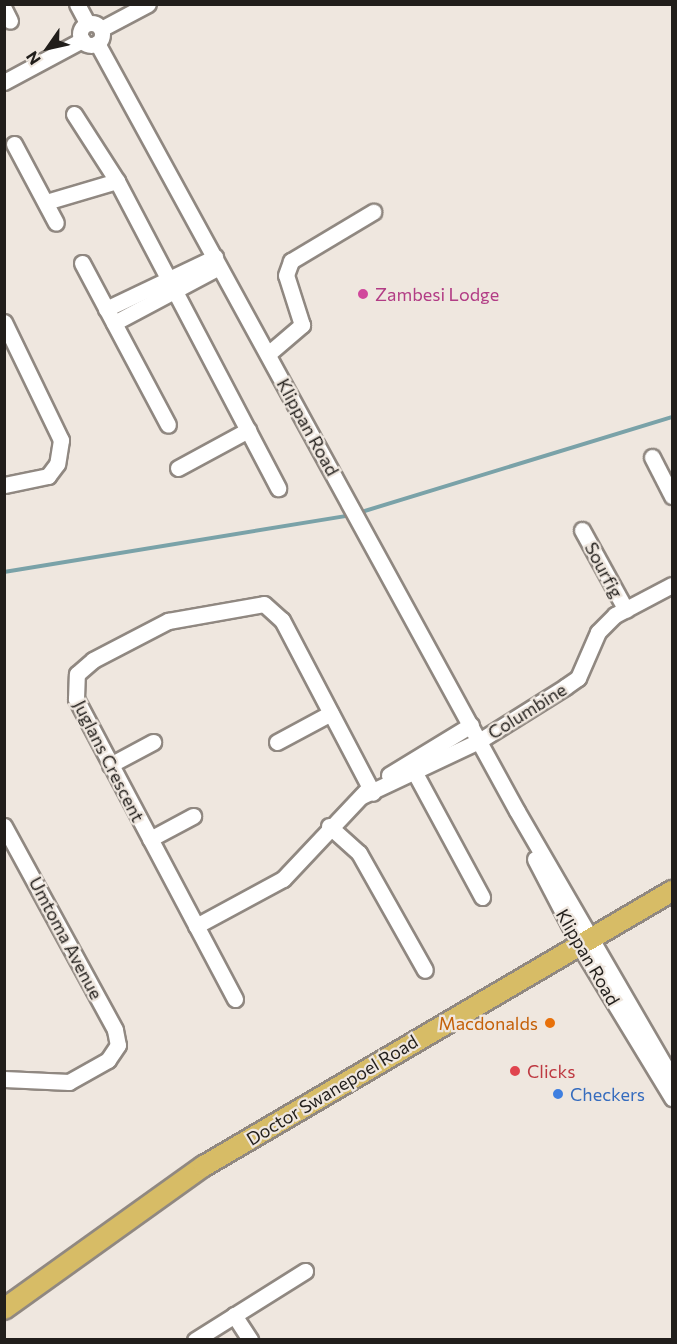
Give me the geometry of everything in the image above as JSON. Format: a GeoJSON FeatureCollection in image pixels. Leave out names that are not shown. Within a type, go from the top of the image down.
{"type":"FeatureCollection","features":[{"type":"Feature","properties":{"kind":"main road","name":"Doctor Swanepoel Road"},"geometry":{"type":"LineString","coordinates":[[4,1315],[235,1152],[586,946],[672,891]]}},
{"type":"Feature","properties":{"kind":"main road","name":"Doctor Swanepoel Road"},"geometry":{"type":"LineString","coordinates":[[4,1310],[204,1166],[586,946],[672,901]]}},
{"type":"Feature","properties":{"kind":"street","name":"Klippan Road"},"geometry":{"type":"LineString","coordinates":[[77,4],[95,32],[471,725],[586,946],[672,1098]]}},
{"type":"Feature","properties":{"kind":"street"},"geometry":{"type":"LineString","coordinates":[[4,82],[148,4]]}},
{"type":"Feature","properties":{"kind":"street"},"geometry":{"type":"LineString","coordinates":[[74,114],[117,181],[278,488]]}},
{"type":"Feature","properties":{"kind":"street"},"geometry":{"type":"LineString","coordinates":[[14,144],[56,223]]}},
{"type":"Feature","properties":{"kind":"street"},"geometry":{"type":"LineString","coordinates":[[46,202],[117,181]]}},
{"type":"Feature","properties":{"kind":"street"},"geometry":{"type":"LineString","coordinates":[[268,354],[302,325],[286,274],[291,261],[373,212]]}},
{"type":"Feature","properties":{"kind":"street"},"geometry":{"type":"LineString","coordinates":[[106,309],[172,284],[218,261]]}},
{"type":"Feature","properties":{"kind":"street"},"geometry":{"type":"LineString","coordinates":[[82,263],[168,425]]}},
{"type":"Feature","properties":{"kind":"street"},"geometry":{"type":"LineString","coordinates":[[114,323],[172,284]]}},
{"type":"Feature","properties":{"kind":"street"},"geometry":{"type":"LineString","coordinates":[[4,322],[61,440],[57,464],[48,476],[4,485]]}},
{"type":"Feature","properties":{"kind":"street"},"geometry":{"type":"LineString","coordinates":[[178,468],[248,430]]}},
{"type":"Feature","properties":{"kind":"street"},"geometry":{"type":"LineString","coordinates":[[652,457],[672,496]]}},
{"type":"Feature","properties":{"kind":"street","name":"Sourfig"},"geometry":{"type":"LineString","coordinates":[[582,530],[626,610]]}},
{"type":"Feature","properties":{"kind":"street","name":"Columbine"},"geometry":{"type":"LineString","coordinates":[[368,792],[415,773],[479,741],[578,678],[598,632],[626,610],[672,585]]}},
{"type":"Feature","properties":{"kind":"street","name":"Juglans Crescent"},"geometry":{"type":"LineString","coordinates":[[235,999],[76,699],[77,674],[93,660],[186,615],[255,604],[272,608],[331,713],[368,792]]}},
{"type":"Feature","properties":{"kind":"street"},"geometry":{"type":"LineString","coordinates":[[277,742],[331,713]]}},
{"type":"Feature","properties":{"kind":"street"},"geometry":{"type":"LineString","coordinates":[[196,926],[283,879],[329,826],[368,792],[471,725]]}},
{"type":"Feature","properties":{"kind":"street"},"geometry":{"type":"LineString","coordinates":[[110,765],[153,742]]}},
{"type":"Feature","properties":{"kind":"street"},"geometry":{"type":"LineString","coordinates":[[415,773],[482,897]]}},
{"type":"Feature","properties":{"kind":"street"},"geometry":{"type":"LineString","coordinates":[[150,839],[193,816]]}},
{"type":"Feature","properties":{"kind":"street","name":"Umtoma Avenue"},"geometry":{"type":"LineString","coordinates":[[4,826],[116,1030],[116,1053],[69,1082],[4,1079]]}},
{"type":"Feature","properties":{"kind":"street"},"geometry":{"type":"LineString","coordinates":[[329,826],[359,853],[426,970]]}},
{"type":"Feature","properties":{"kind":"street","name":"Klippan Road"},"geometry":{"type":"LineString","coordinates":[[586,946],[672,1078]]}},
{"type":"Feature","properties":{"kind":"street"},"geometry":{"type":"LineString","coordinates":[[195,1340],[305,1271]]}},
{"type":"Feature","properties":{"kind":"street"},"geometry":{"type":"LineString","coordinates":[[234,1315],[249,1340]]}},
{"type":"Feature","properties":{"kind":"waterway"},"geometry":{"type":"LineString","coordinates":[[358,513],[672,417]]}},
{"type":"Feature","properties":{"kind":"waterway"},"geometry":{"type":"LineString","coordinates":[[4,572],[351,515]]}},
{"type":"Feature","properties":{"kind":"place","name":"Zambesi Lodge"},"geometry":{"type":"Point","coordinates":[363,294]}},
{"type":"Feature","properties":{"kind":"place","name":"Macdonalds"},"geometry":{"type":"Point","coordinates":[550,1023]}},
{"type":"Feature","properties":{"kind":"place","name":"Clicks"},"geometry":{"type":"Point","coordinates":[515,1071]}},
{"type":"Feature","properties":{"kind":"place","name":"Checkers"},"geometry":{"type":"Point","coordinates":[558,1094]}}]}
